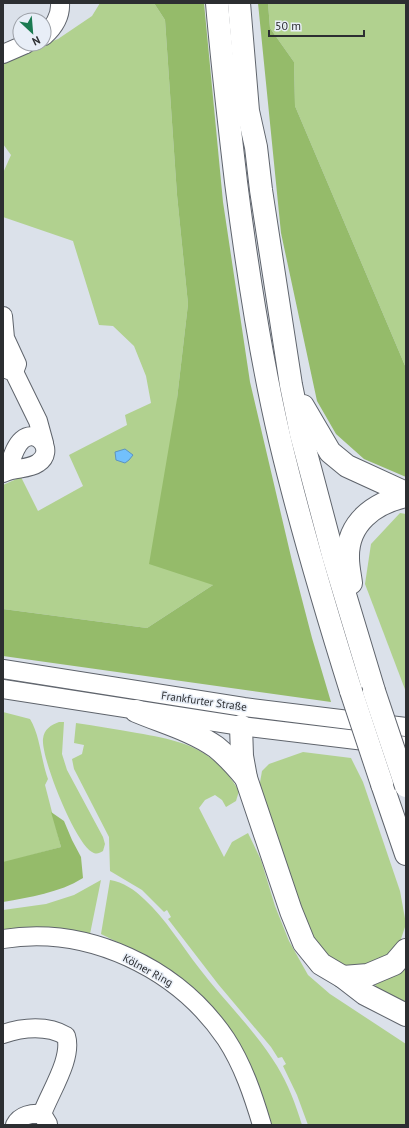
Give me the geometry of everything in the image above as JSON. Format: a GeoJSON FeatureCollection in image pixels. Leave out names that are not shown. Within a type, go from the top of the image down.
{"type":"FeatureCollection","features":[{"type":"Feature","properties":{"kind":"highway"},"geometry":{"type":"LineString","coordinates":[[217,3],[222,66],[246,254],[262,347],[288,470],[312,562],[351,691],[406,854]]}},
{"type":"Feature","properties":{"kind":"highway"},"geometry":{"type":"LineString","coordinates":[[239,3],[248,111],[256,147],[261,190],[291,385],[301,434],[331,548],[359,644],[406,786]]}},
{"type":"Feature","properties":{"kind":"highway"},"geometry":{"type":"LineString","coordinates":[[291,385],[320,438],[330,452],[347,466],[406,493]]}},
{"type":"Feature","properties":{"kind":"highway"},"geometry":{"type":"LineString","coordinates":[[359,644],[348,558],[350,542],[355,527],[366,513],[378,505],[406,496]]}},
{"type":"Feature","properties":{"kind":"highway"},"geometry":{"type":"LineString","coordinates":[[136,711],[194,734],[215,747],[229,759],[246,778]]}},
{"type":"Feature","properties":{"kind":"highway"},"geometry":{"type":"LineString","coordinates":[[243,716],[242,756],[246,778],[291,911],[304,943],[321,964],[343,977],[365,994],[406,1015]]}},
{"type":"Feature","properties":{"kind":"highway"},"geometry":{"type":"LineString","coordinates":[[343,977],[368,974],[394,964],[406,950]]}},
{"type":"Feature","properties":{"kind":"street"},"geometry":{"type":"LineString","coordinates":[[52,28],[58,18],[60,3]]}},
{"type":"Feature","properties":{"kind":"street"},"geometry":{"type":"LineString","coordinates":[[3,316],[5,338],[17,364],[8,367],[38,421],[44,443],[47,448],[46,454],[38,464],[5,472]]}},
{"type":"Feature","properties":{"kind":"street","name":"Frankfurter Straße"},"geometry":{"type":"LineString","coordinates":[[3,669],[406,746]]}},
{"type":"Feature","properties":{"kind":"street","name":"Frankfurter Straße"},"geometry":{"type":"LineString","coordinates":[[3,689],[136,711],[243,716],[406,727]]}},
{"type":"Feature","properties":{"kind":"street","name":"Kölner Ring"},"geometry":{"type":"LineString","coordinates":[[3,939],[20,936],[69,938],[97,945],[129,957],[169,980],[201,1007],[226,1039],[249,1083],[262,1125]]}},
{"type":"Feature","properties":{"kind":"street"},"geometry":{"type":"LineString","coordinates":[[3,1034],[31,1028],[56,1030],[66,1036],[68,1044],[68,1056],[45,1120],[34,1113],[24,1116],[15,1125]]}},
{"type":"Feature","properties":{"kind":"green space"},"geometry":{"type":"Polygon","coordinates":[[[100,3],[154,3],[165,20],[177,195],[188,304],[177,399],[213,585],[147,628],[3,609],[3,485],[21,477],[38,511],[83,486],[69,455],[127,425],[125,415],[151,403],[146,376],[134,346],[113,326],[99,325],[73,241],[3,217],[3,173],[11,155],[3,144],[3,60],[24,52],[52,52],[52,41],[58,39],[92,16],[100,3]]]}},
{"type":"Feature","properties":{"kind":"green space"},"geometry":{"type":"Polygon","coordinates":[[[154,3],[204,3],[223,202],[250,382],[292,561],[312,638],[331,702],[3,656],[3,609],[147,628],[213,585],[149,564],[177,399],[188,304],[177,195],[165,20],[154,3]]]}},
{"type":"Feature","properties":{"kind":"green space"},"geometry":{"type":"Polygon","coordinates":[[[258,3],[268,3],[270,28],[294,62],[295,106],[406,368],[406,477],[364,459],[336,434],[317,401],[281,233],[258,3]]]}},
{"type":"Feature","properties":{"kind":"green space"},"geometry":{"type":"Polygon","coordinates":[[[268,3],[406,3],[406,368],[295,106],[294,62],[270,28],[268,3]]]}},
{"type":"Feature","properties":{"kind":"green space"},"geometry":{"type":"Polygon","coordinates":[[[400,513],[406,514],[406,692],[365,584],[371,544],[400,513]]]}},
{"type":"Feature","properties":{"kind":"green space"},"geometry":{"type":"Polygon","coordinates":[[[3,712],[30,719],[33,725],[48,779],[45,785],[61,847],[3,863],[3,712]]]}},
{"type":"Feature","properties":{"kind":"green space"},"geometry":{"type":"Polygon","coordinates":[[[59,722],[64,722],[62,754],[67,770],[103,837],[105,844],[103,851],[98,853],[92,852],[77,833],[60,799],[47,763],[43,739],[48,728],[59,722]]]}},
{"type":"Feature","properties":{"kind":"green space"},"geometry":{"type":"Polygon","coordinates":[[[76,723],[169,739],[196,749],[208,756],[229,776],[239,791],[236,801],[226,807],[222,800],[215,795],[205,800],[199,808],[224,857],[232,842],[248,833],[261,860],[275,906],[289,941],[308,975],[330,994],[406,1044],[406,1125],[308,1125],[297,1095],[283,1066],[286,1064],[282,1057],[278,1058],[271,1047],[218,984],[168,919],[171,917],[167,910],[164,912],[142,890],[110,871],[109,837],[74,769],[72,759],[82,754],[84,745],[74,743],[76,723]]]}},
{"type":"Feature","properties":{"kind":"green space"},"geometry":{"type":"Polygon","coordinates":[[[303,752],[351,758],[363,782],[400,891],[406,924],[399,945],[384,961],[366,968],[345,967],[327,958],[314,944],[303,917],[259,788],[262,771],[269,764],[303,752]]]}},
{"type":"Feature","properties":{"kind":"green space"},"geometry":{"type":"Polygon","coordinates":[[[51,812],[64,821],[81,857],[83,878],[54,891],[3,902],[3,862],[61,847],[51,812]]]}},
{"type":"Feature","properties":{"kind":"green space"},"geometry":{"type":"Polygon","coordinates":[[[101,880],[90,934],[64,931],[3,931],[3,910],[46,904],[74,895],[101,880]]]}},
{"type":"Feature","properties":{"kind":"green space"},"geometry":{"type":"Polygon","coordinates":[[[110,880],[120,883],[133,890],[152,907],[192,959],[259,1040],[285,1080],[302,1125],[271,1125],[236,1041],[129,948],[101,934],[110,880]]]}},
{"type":"Feature","properties":{"kind":"green space"},"geometry":{"type":"Polygon","coordinates":[[[406,968],[406,1005],[376,989],[375,982],[406,968]]]}},
{"type":"Feature","properties":{"kind":"water"},"geometry":{"type":"Polygon","coordinates":[[[125,449],[133,455],[129,460],[125,463],[116,460],[115,452],[125,449]]]}}]}
